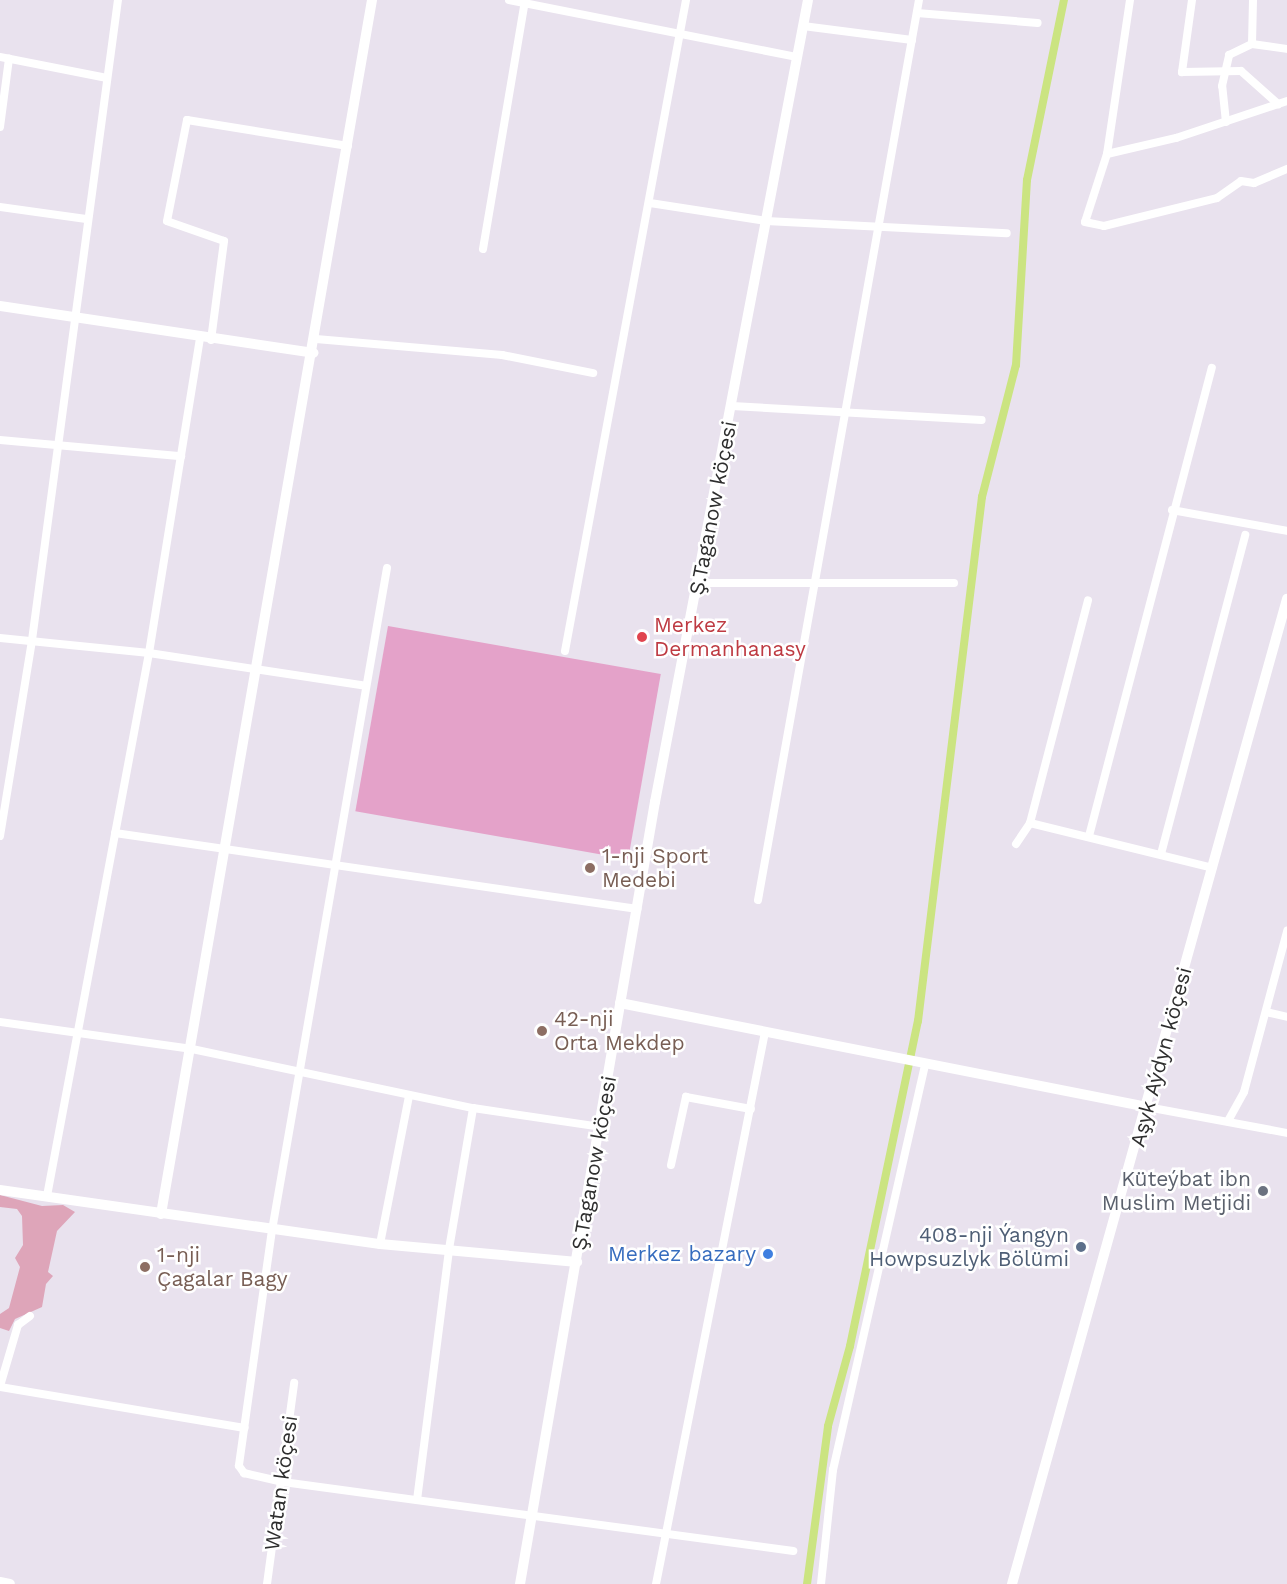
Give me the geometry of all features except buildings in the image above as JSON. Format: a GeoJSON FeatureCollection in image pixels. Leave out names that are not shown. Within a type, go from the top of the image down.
{"type":"FeatureCollection","features":[{"type":"Feature","properties":{"kind":"street"},"geometry":{"type":"LineString","coordinates":[[0,836],[2,811],[32,640],[72,317],[118,0]]}},
{"type":"Feature","properties":{"kind":"street"},"geometry":{"type":"LineString","coordinates":[[161,1214],[314,353],[372,0]]}},
{"type":"Feature","properties":{"kind":"street"},"geometry":{"type":"LineString","coordinates":[[509,0],[525,1],[797,57]]}},
{"type":"Feature","properties":{"kind":"street"},"geometry":{"type":"LineString","coordinates":[[565,651],[686,0]]}},
{"type":"Feature","properties":{"kind":"street","name":"Ş.Taganow köçesi"},"geometry":{"type":"LineString","coordinates":[[520,1584],[637,909],[808,0]]}},
{"type":"Feature","properties":{"kind":"street"},"geometry":{"type":"LineString","coordinates":[[758,900],[919,0]]}},
{"type":"Feature","properties":{"kind":"street"},"geometry":{"type":"LineString","coordinates":[[1130,0],[1107,154],[1084,218],[1090,226],[1217,198],[1241,181],[1254,183],[1287,169]]}},
{"type":"Feature","properties":{"kind":"street"},"geometry":{"type":"LineString","coordinates":[[1192,0],[1182,72],[1224,70],[1252,76],[1278,104]]}},
{"type":"Feature","properties":{"kind":"street"},"geometry":{"type":"LineString","coordinates":[[1252,44],[1253,0]]}},
{"type":"Feature","properties":{"kind":"street"},"geometry":{"type":"LineString","coordinates":[[483,249],[525,1]]}},
{"type":"Feature","properties":{"kind":"street"},"geometry":{"type":"LineString","coordinates":[[917,13],[1038,22]]}},
{"type":"Feature","properties":{"kind":"street"},"geometry":{"type":"LineString","coordinates":[[803,26],[912,40]]}},
{"type":"Feature","properties":{"kind":"street"},"geometry":{"type":"LineString","coordinates":[[1226,122],[1224,70],[1229,55],[1252,44],[1287,49]]}},
{"type":"Feature","properties":{"kind":"street"},"geometry":{"type":"LineString","coordinates":[[0,127],[4,58],[107,78]]}},
{"type":"Feature","properties":{"kind":"street"},"geometry":{"type":"LineString","coordinates":[[1107,154],[1226,122],[1287,101]]}},
{"type":"Feature","properties":{"kind":"street"},"geometry":{"type":"LineString","coordinates":[[47,1196],[149,653],[181,456],[224,241],[171,227],[167,221],[188,120],[348,146]]}},
{"type":"Feature","properties":{"kind":"street"},"geometry":{"type":"LineString","coordinates":[[650,203],[766,221],[1007,233]]}},
{"type":"Feature","properties":{"kind":"street"},"geometry":{"type":"LineString","coordinates":[[0,207],[86,219]]}},
{"type":"Feature","properties":{"kind":"street"},"geometry":{"type":"LineString","coordinates":[[0,306],[206,339],[314,353]]}},
{"type":"Feature","properties":{"kind":"street"},"geometry":{"type":"LineString","coordinates":[[316,339],[502,355],[593,373]]}},
{"type":"Feature","properties":{"kind":"street"},"geometry":{"type":"LineString","coordinates":[[1089,836],[1212,368]]}},
{"type":"Feature","properties":{"kind":"street"},"geometry":{"type":"LineString","coordinates":[[732,406],[982,420]]}},
{"type":"Feature","properties":{"kind":"street"},"geometry":{"type":"LineString","coordinates":[[0,440],[181,456]]}},
{"type":"Feature","properties":{"kind":"street"},"geometry":{"type":"LineString","coordinates":[[1173,510],[1287,531]]}},
{"type":"Feature","properties":{"kind":"street"},"geometry":{"type":"LineString","coordinates":[[1161,854],[1245,536]]}},
{"type":"Feature","properties":{"kind":"street"},"geometry":{"type":"LineString","coordinates":[[387,568],[337,867],[272,1230],[240,1470],[284,1482],[793,1551]]}},
{"type":"Feature","properties":{"kind":"street"},"geometry":{"type":"LineString","coordinates":[[698,583],[814,581],[954,583]]}},
{"type":"Feature","properties":{"kind":"street","name":"Aşyk Aýdyn köçesi"},"geometry":{"type":"LineString","coordinates":[[1012,1584],[1287,599]]}},
{"type":"Feature","properties":{"kind":"street"},"geometry":{"type":"LineString","coordinates":[[1016,844],[1030,824],[1088,600]]}},
{"type":"Feature","properties":{"kind":"street"},"geometry":{"type":"LineString","coordinates":[[0,638],[149,653],[366,686]]}},
{"type":"Feature","properties":{"kind":"street"},"geometry":{"type":"LineString","coordinates":[[1030,824],[1089,836],[1213,868]]}},
{"type":"Feature","properties":{"kind":"street"},"geometry":{"type":"LineString","coordinates":[[115,833],[227,852],[637,909]]}},
{"type":"Feature","properties":{"kind":"street"},"geometry":{"type":"LineString","coordinates":[[1228,1121],[1245,1092],[1287,931]]}},
{"type":"Feature","properties":{"kind":"street"},"geometry":{"type":"LineString","coordinates":[[620,1003],[924,1065],[1287,1133]]}},
{"type":"Feature","properties":{"kind":"street"},"geometry":{"type":"LineString","coordinates":[[1266,1012],[1287,1017]]}},
{"type":"Feature","properties":{"kind":"street"},"geometry":{"type":"LineString","coordinates":[[0,1022],[192,1049],[408,1096],[601,1127]]}},
{"type":"Feature","properties":{"kind":"street"},"geometry":{"type":"LineString","coordinates":[[656,1584],[765,1032]]}},
{"type":"Feature","properties":{"kind":"street"},"geometry":{"type":"LineString","coordinates":[[821,1584],[833,1470],[924,1065]]}},
{"type":"Feature","properties":{"kind":"street"},"geometry":{"type":"LineString","coordinates":[[380,1244],[408,1096]]}},
{"type":"Feature","properties":{"kind":"street"},"geometry":{"type":"LineString","coordinates":[[671,1165],[683,1099],[751,1109]]}},
{"type":"Feature","properties":{"kind":"street"},"geometry":{"type":"LineString","coordinates":[[417,1500],[449,1249],[473,1108]]}},
{"type":"Feature","properties":{"kind":"street"},"geometry":{"type":"LineString","coordinates":[[0,1190],[380,1244],[577,1262]]}},
{"type":"Feature","properties":{"kind":"street"},"geometry":{"type":"LineString","coordinates":[[30,1316],[18,1325],[0,1387],[245,1428]]}},
{"type":"Feature","properties":{"kind":"street","name":"Watan köçesi"},"geometry":{"type":"LineString","coordinates":[[267,1584],[284,1482],[294,1383]]}},
{"type":"Feature","properties":{"kind":"street"},"geometry":{"type":"LineString","coordinates":[[0,1582],[10,1584]]}},
{"type":"Feature","properties":{"kind":"shaded area"},"geometry":{"type":"Polygon","coordinates":[[[388,626],[661,674],[628,859],[355,811],[388,626]]]}},
{"type":"Feature","properties":{"kind":"shaded area"},"geometry":{"type":"Polygon","coordinates":[[[0,1195],[42,1206],[63,1205],[75,1212],[57,1231],[48,1272],[53,1276],[46,1284],[42,1307],[15,1319],[9,1331],[0,1328],[0,1314],[9,1308],[20,1267],[15,1258],[23,1245],[22,1216],[17,1209],[0,1207],[0,1195]]]}},
{"type":"Feature","properties":{"kind":"waterway"},"geometry":{"type":"LineString","coordinates":[[807,1584],[828,1426],[850,1346],[918,1021],[982,497],[1016,365],[1027,180],[1064,0]]}},
{"type":"Feature","properties":{"kind":"place","name":"Merkez Dermanhanasy"},"geometry":{"type":"Point","coordinates":[642,637]}},
{"type":"Feature","properties":{"kind":"place","name":"1-nji Sport Medebi"},"geometry":{"type":"Point","coordinates":[590,868]}},
{"type":"Feature","properties":{"kind":"place","name":"42-nji Orta Mekdep"},"geometry":{"type":"Point","coordinates":[542,1031]}},
{"type":"Feature","properties":{"kind":"place","name":"Küteýbat ibn Muslim Metjidi"},"geometry":{"type":"Point","coordinates":[1263,1191]}},
{"type":"Feature","properties":{"kind":"place","name":"408-nji Ýangyn Howpsuzlyk Bölümi"},"geometry":{"type":"Point","coordinates":[1081,1247]}},
{"type":"Feature","properties":{"kind":"place","name":"Merkez bazary"},"geometry":{"type":"Point","coordinates":[768,1254]}},
{"type":"Feature","properties":{"kind":"place","name":"1-nji Çagalar Bagy"},"geometry":{"type":"Point","coordinates":[145,1267]}}]}
